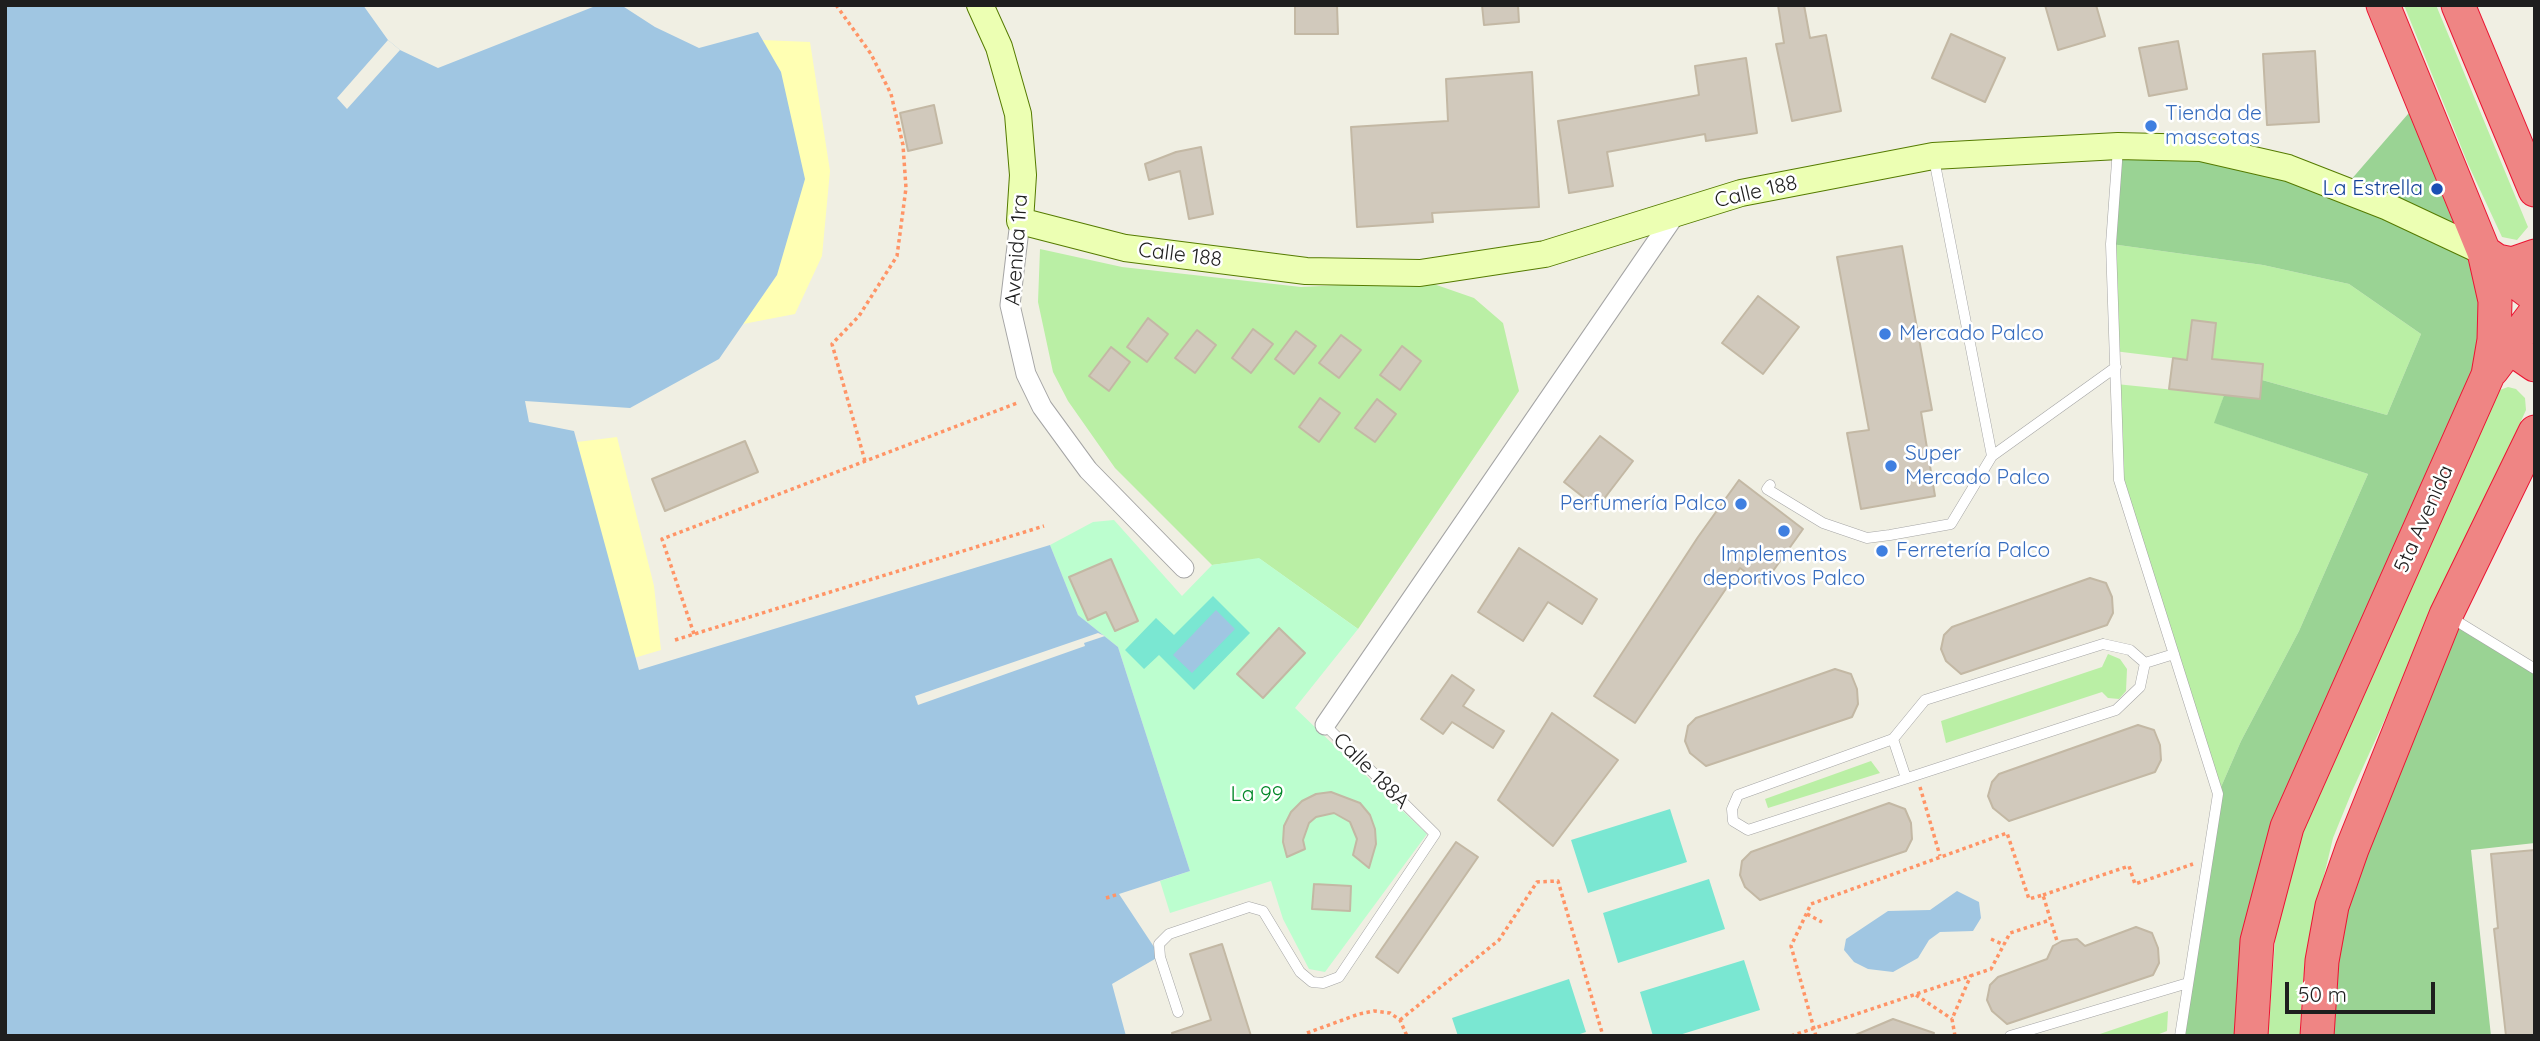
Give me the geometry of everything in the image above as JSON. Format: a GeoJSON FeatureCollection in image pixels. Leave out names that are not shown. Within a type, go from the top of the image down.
{"type":"FeatureCollection","features":[{"type":"Feature","properties":{"kind":"highway","name":"5ta Avenida"},"geometry":{"type":"LineString","coordinates":[[2251,1036],[2257,941],[2287,827],[2496,364],[2495,301],[2484,252],[2382,5]]}},
{"type":"Feature","properties":{"kind":"highway"},"geometry":{"type":"LineString","coordinates":[[2458,5],[2535,190]]}},
{"type":"Feature","properties":{"kind":"highway"},"geometry":{"type":"LineString","coordinates":[[2484,252],[2497,261],[2512,264],[2535,256]]}},
{"type":"Feature","properties":{"kind":"highway"},"geometry":{"type":"LineString","coordinates":[[2484,252],[2498,268],[2535,296]]}},
{"type":"Feature","properties":{"kind":"highway"},"geometry":{"type":"LineString","coordinates":[[2496,364],[2535,313]]}},
{"type":"Feature","properties":{"kind":"highway"},"geometry":{"type":"LineString","coordinates":[[2496,364],[2519,355],[2535,365]]}},
{"type":"Feature","properties":{"kind":"highway"},"geometry":{"type":"LineString","coordinates":[[2317,1036],[2322,961],[2332,906],[2352,849],[2446,615],[2535,432]]}},
{"type":"Feature","properties":{"kind":"street","name":"Avenida 1ra"},"geometry":{"type":"LineString","coordinates":[[980,5],[999,47],[1018,114],[1023,175],[1010,305],[1022,362],[1036,396],[1088,470],[1184,568]]}},
{"type":"Feature","properties":{"kind":"street","name":"Calle 188"},"geometry":{"type":"LineString","coordinates":[[1020,221],[1125,248],[1306,271],[1420,273],[1545,254],[1741,193],[1933,156],[2118,146],[2201,148],[2288,168],[2388,206],[2484,252]]}},
{"type":"Feature","properties":{"kind":"street","name":"Calle 188A"},"geometry":{"type":"LineString","coordinates":[[1325,725],[1677,212]]}},
{"type":"Feature","properties":{"kind":"lane"},"geometry":{"type":"LineString","coordinates":[[2118,146],[2111,244],[2119,480],[2218,793],[2180,1036]]}},
{"type":"Feature","properties":{"kind":"lane"},"geometry":{"type":"LineString","coordinates":[[1933,156],[1992,456]]}},
{"type":"Feature","properties":{"kind":"lane"},"geometry":{"type":"LineString","coordinates":[[1770,485],[1767,489],[1823,523],[1867,538],[1951,524],[1992,456],[2116,367]]}},
{"type":"Feature","properties":{"kind":"lane"},"geometry":{"type":"LineString","coordinates":[[2446,615],[2535,668]]}},
{"type":"Feature","properties":{"kind":"lane"},"geometry":{"type":"LineString","coordinates":[[2103,644],[2130,650],[2145,663],[2140,687],[2116,710],[1748,830],[1733,821],[1732,810],[1738,795],[1894,739],[1925,700],[2103,644]]}},
{"type":"Feature","properties":{"kind":"lane"},"geometry":{"type":"LineString","coordinates":[[2145,663],[2174,654]]}},
{"type":"Feature","properties":{"kind":"lane","name":"Calle 188A"},"geometry":{"type":"LineString","coordinates":[[1178,1012],[1160,957],[1160,944],[1169,934],[1250,907],[1263,912],[1300,972],[1312,982],[1323,983],[1339,977],[1435,834],[1325,725]]}},
{"type":"Feature","properties":{"kind":"lane"},"geometry":{"type":"LineString","coordinates":[[1894,739],[1911,776]]}},
{"type":"Feature","properties":{"kind":"lane"},"geometry":{"type":"LineString","coordinates":[[2010,1036],[2188,983]]}},
{"type":"Feature","properties":{"kind":"path"},"geometry":{"type":"LineString","coordinates":[[836,5],[871,54],[891,94],[903,145],[906,188],[897,256],[859,316],[832,344],[865,461]]}},
{"type":"Feature","properties":{"kind":"path"},"geometry":{"type":"LineString","coordinates":[[694,634],[662,539],[1036,396]]}},
{"type":"Feature","properties":{"kind":"path"},"geometry":{"type":"LineString","coordinates":[[675,640],[1044,526]]}},
{"type":"Feature","properties":{"kind":"path"},"geometry":{"type":"LineString","coordinates":[[1911,776],[1940,856]]}},
{"type":"Feature","properties":{"kind":"path"},"geometry":{"type":"LineString","coordinates":[[1816,1036],[1791,946],[1811,904],[2007,833],[2029,899],[2129,866],[2135,884],[2208,859]]}},
{"type":"Feature","properties":{"kind":"path"},"geometry":{"type":"LineString","coordinates":[[1400,1020],[1499,940],[1537,882],[1558,881],[1603,1036]]}},
{"type":"Feature","properties":{"kind":"path"},"geometry":{"type":"LineString","coordinates":[[1106,898],[1119,894]]}},
{"type":"Feature","properties":{"kind":"path"},"geometry":{"type":"LineString","coordinates":[[2043,895],[2057,942]]}},
{"type":"Feature","properties":{"kind":"path"},"geometry":{"type":"LineString","coordinates":[[1807,914],[1822,922]]}},
{"type":"Feature","properties":{"kind":"path"},"geometry":{"type":"LineString","coordinates":[[1791,1036],[1991,969],[2010,933],[2050,920]]}},
{"type":"Feature","properties":{"kind":"path"},"geometry":{"type":"LineString","coordinates":[[1991,939],[2004,945]]}},
{"type":"Feature","properties":{"kind":"path"},"geometry":{"type":"LineString","coordinates":[[1955,1036],[1952,1019],[1971,975]]}},
{"type":"Feature","properties":{"kind":"path"},"geometry":{"type":"LineString","coordinates":[[1915,994],[1952,1019]]}},
{"type":"Feature","properties":{"kind":"path"},"geometry":{"type":"LineString","coordinates":[[1307,1033],[1359,1013],[1390,1013],[1400,1020],[1407,1036]]}},
{"type":"Feature","properties":{"kind":"shaded area"},"geometry":{"type":"Polygon","coordinates":[[[5,5],[363,5],[388,40],[400,50],[438,68],[598,5],[621,5],[655,27],[699,48],[758,32],[781,72],[805,179],[777,275],[719,359],[630,408],[525,401],[529,422],[574,431],[639,670],[1050,545],[1078,615],[1118,647],[1190,871],[1119,894],[1160,956],[1112,984],[1126,1036],[5,1036],[5,5]]]}},
{"type":"Feature","properties":{"kind":"shaded area"},"geometry":{"type":"Polygon","coordinates":[[[2404,5],[2436,5],[2528,227],[2517,240],[2502,237],[2468,164],[2404,5]]]}},
{"type":"Feature","properties":{"kind":"shaded area"},"geometry":{"type":"Polygon","coordinates":[[[2421,99],[2494,340],[2287,827],[2252,1036],[2180,1036],[2218,794],[2241,741],[2299,631],[2368,474],[2214,423],[2224,395],[2262,380],[2387,415],[2421,334],[2349,284],[2263,265],[2111,244],[2118,146],[2201,148],[2343,189],[2421,99]]]}},
{"type":"Feature","properties":{"kind":"shaded area"},"geometry":{"type":"Polygon","coordinates":[[[2111,244],[2263,265],[2349,284],[2421,334],[2387,415],[2262,380],[2263,364],[2212,359],[2216,323],[2192,321],[2187,360],[2114,351],[2111,244]]]}},
{"type":"Feature","properties":{"kind":"shaded area"},"geometry":{"type":"Polygon","coordinates":[[[1040,249],[1122,267],[1301,287],[1425,281],[1474,298],[1503,323],[1519,391],[1358,629],[1260,559],[1212,565],[1115,468],[1068,401],[1053,372],[1038,302],[1040,249]]]}},
{"type":"Feature","properties":{"kind":"shaded area"},"geometry":{"type":"Polygon","coordinates":[[[2116,384],[2224,395],[2215,423],[2368,474],[2299,631],[2241,741],[2218,794],[2119,480],[2116,384]]]}},
{"type":"Feature","properties":{"kind":"shaded area"},"geometry":{"type":"Polygon","coordinates":[[[2508,387],[2516,389],[2525,398],[2526,410],[2333,838],[2308,943],[2300,1036],[2268,1036],[2276,928],[2299,833],[2497,391],[2508,387]]]}},
{"type":"Feature","properties":{"kind":"shaded area"},"geometry":{"type":"Polygon","coordinates":[[[1213,596],[1250,633],[1194,690],[1159,655],[1144,669],[1125,650],[1156,618],[1174,635],[1213,596]]]}},
{"type":"Feature","properties":{"kind":"shaded area"},"geometry":{"type":"Polygon","coordinates":[[[1216,610],[1235,629],[1192,673],[1173,655],[1216,610]]]}},
{"type":"Feature","properties":{"kind":"shaded area"},"geometry":{"type":"Polygon","coordinates":[[[2446,615],[2535,669],[2535,843],[2471,850],[2491,1036],[2317,1036],[2322,961],[2446,615]]]}},
{"type":"Feature","properties":{"kind":"shaded area"},"geometry":{"type":"Polygon","coordinates":[[[2108,654],[2120,659],[2127,669],[2126,691],[2119,699],[2108,698],[2102,692],[1946,743],[1941,721],[2102,667],[2108,654]]]}},
{"type":"Feature","properties":{"kind":"shaded area"},"geometry":{"type":"Polygon","coordinates":[[[1871,761],[1880,773],[1768,808],[1765,799],[1871,761]]]}},
{"type":"Feature","properties":{"kind":"shaded area"},"geometry":{"type":"Polygon","coordinates":[[[1670,809],[1687,862],[1588,893],[1571,840],[1670,809]]]}},
{"type":"Feature","properties":{"kind":"shaded area"},"geometry":{"type":"Polygon","coordinates":[[[1709,879],[1725,929],[1618,963],[1603,913],[1709,879]]]}},
{"type":"Feature","properties":{"kind":"shaded area"},"geometry":{"type":"Polygon","coordinates":[[[1957,891],[1979,902],[1981,918],[1973,931],[1940,932],[1929,940],[1918,958],[1893,972],[1868,969],[1854,962],[1844,950],[1846,939],[1888,911],[1930,910],[1957,891]]]}},
{"type":"Feature","properties":{"kind":"shaded area"},"geometry":{"type":"Polygon","coordinates":[[[1744,960],[1760,1010],[1676,1036],[1653,1036],[1640,992],[1744,960]]]}},
{"type":"Feature","properties":{"kind":"shaded area"},"geometry":{"type":"Polygon","coordinates":[[[1569,979],[1586,1032],[1574,1036],[1458,1036],[1452,1018],[1569,979]]]}},
{"type":"Feature","properties":{"kind":"shaded area"},"geometry":{"type":"Polygon","coordinates":[[[2168,1011],[2167,1031],[2154,1036],[2094,1036],[2168,1011]]]}},
{"type":"Feature","properties":{"kind":"sand"},"geometry":{"type":"Polygon","coordinates":[[[762,40],[810,42],[830,171],[822,256],[795,314],[743,324],[777,275],[781,72],[762,40]]]}},
{"type":"Feature","properties":{"kind":"sand"},"geometry":{"type":"Polygon","coordinates":[[[617,437],[654,586],[661,650],[634,658],[577,442],[617,437]]]}},
{"type":"Feature","properties":{"kind":"green space","name":"La 99"},"geometry":{"type":"Polygon","coordinates":[[[1114,520],[1182,596],[1212,565],[1259,558],[1358,629],[1295,708],[1427,834],[1325,972],[1309,969],[1283,919],[1271,881],[1170,913],[1160,881],[1190,871],[1118,647],[1078,615],[1050,545],[1093,522],[1114,520]]]}},
{"type":"Feature","properties":{"kind":"pier"},"geometry":{"type":"Polygon","coordinates":[[[388,40],[400,50],[347,109],[337,98],[388,40]]]}},
{"type":"Feature","properties":{"kind":"pier"},"geometry":{"type":"Polygon","coordinates":[[[1098,633],[1105,636],[1084,643],[1085,646],[918,705],[915,696],[1098,633]]]}},
{"type":"Feature","properties":{"kind":"building"},"geometry":{"type":"Polygon","coordinates":[[[1295,5],[1337,5],[1338,34],[1295,34],[1295,5]]]}},
{"type":"Feature","properties":{"kind":"building"},"geometry":{"type":"Polygon","coordinates":[[[1482,5],[1518,5],[1519,22],[1484,25],[1482,5]]]}},
{"type":"Feature","properties":{"kind":"building"},"geometry":{"type":"Polygon","coordinates":[[[1778,5],[1804,5],[1810,38],[1826,35],[1841,111],[1792,121],[1776,44],[1784,43],[1778,5]]]}},
{"type":"Feature","properties":{"kind":"building"},"geometry":{"type":"Polygon","coordinates":[[[2045,5],[2096,5],[2105,36],[2058,50],[2045,5]]]}},
{"type":"Feature","properties":{"kind":"building"},"geometry":{"type":"Polygon","coordinates":[[[1951,34],[2005,58],[1985,102],[1932,78],[1951,34]]]}},
{"type":"Feature","properties":{"kind":"building"},"geometry":{"type":"Polygon","coordinates":[[[2178,41],[2187,89],[2149,96],[2139,48],[2178,41]]]}},
{"type":"Feature","properties":{"kind":"building"},"geometry":{"type":"Polygon","coordinates":[[[2315,51],[2319,122],[2267,125],[2263,54],[2315,51]]]}},
{"type":"Feature","properties":{"kind":"building"},"geometry":{"type":"Polygon","coordinates":[[[1746,58],[1757,133],[1706,141],[1705,134],[1607,152],[1613,186],[1569,193],[1558,121],[1699,95],[1695,66],[1746,58]]]}},
{"type":"Feature","properties":{"kind":"building"},"geometry":{"type":"Polygon","coordinates":[[[1532,72],[1539,207],[1432,213],[1433,222],[1357,227],[1351,127],[1448,121],[1446,79],[1532,72]]]}},
{"type":"Feature","properties":{"kind":"building"},"geometry":{"type":"Polygon","coordinates":[[[934,105],[942,143],[908,151],[900,113],[934,105]]]}},
{"type":"Feature","properties":{"kind":"building"},"geometry":{"type":"Polygon","coordinates":[[[1201,147],[1213,214],[1189,219],[1180,171],[1149,180],[1145,164],[1176,152],[1201,147]]]}},
{"type":"Feature","properties":{"kind":"building","name":"Mercado Palco"},"geometry":{"type":"Polygon","coordinates":[[[1902,246],[1932,410],[1921,412],[1935,496],[1861,509],[1847,433],[1869,430],[1837,257],[1902,246]]]}},
{"type":"Feature","properties":{"kind":"building"},"geometry":{"type":"Polygon","coordinates":[[[1758,296],[1799,327],[1763,374],[1722,343],[1758,296]]]}},
{"type":"Feature","properties":{"kind":"building"},"geometry":{"type":"Polygon","coordinates":[[[1148,318],[1168,334],[1147,362],[1127,347],[1148,318]]]}},
{"type":"Feature","properties":{"kind":"building"},"geometry":{"type":"Polygon","coordinates":[[[2192,320],[2216,323],[2212,359],[2263,364],[2260,399],[2169,389],[2173,358],[2187,360],[2192,320]]]}},
{"type":"Feature","properties":{"kind":"building"},"geometry":{"type":"Polygon","coordinates":[[[1253,329],[1273,344],[1251,373],[1232,358],[1253,329]]]}},
{"type":"Feature","properties":{"kind":"building"},"geometry":{"type":"Polygon","coordinates":[[[1197,330],[1216,345],[1195,373],[1175,358],[1197,330]]]}},
{"type":"Feature","properties":{"kind":"building"},"geometry":{"type":"Polygon","coordinates":[[[1296,331],[1316,346],[1294,374],[1275,359],[1296,331]]]}},
{"type":"Feature","properties":{"kind":"building"},"geometry":{"type":"Polygon","coordinates":[[[1341,335],[1361,350],[1339,378],[1319,363],[1341,335]]]}},
{"type":"Feature","properties":{"kind":"building"},"geometry":{"type":"Polygon","coordinates":[[[1402,346],[1421,361],[1400,390],[1380,375],[1402,346]]]}},
{"type":"Feature","properties":{"kind":"building"},"geometry":{"type":"Polygon","coordinates":[[[1111,347],[1130,362],[1109,391],[1089,376],[1111,347]]]}},
{"type":"Feature","properties":{"kind":"building"},"geometry":{"type":"Polygon","coordinates":[[[1320,398],[1340,413],[1319,442],[1299,427],[1320,398]]]}},
{"type":"Feature","properties":{"kind":"building"},"geometry":{"type":"Polygon","coordinates":[[[1377,399],[1396,414],[1375,442],[1355,428],[1377,399]]]}},
{"type":"Feature","properties":{"kind":"building"},"geometry":{"type":"Polygon","coordinates":[[[1600,436],[1633,461],[1597,508],[1564,482],[1600,436]]]}},
{"type":"Feature","properties":{"kind":"building"},"geometry":{"type":"Polygon","coordinates":[[[745,441],[758,472],[665,511],[652,479],[745,441]]]}},
{"type":"Feature","properties":{"kind":"building"},"geometry":{"type":"Polygon","coordinates":[[[1739,480],[1803,529],[1763,585],[1740,568],[1635,723],[1594,696],[1698,537],[1739,480]]]}},
{"type":"Feature","properties":{"kind":"building"},"geometry":{"type":"Polygon","coordinates":[[[1519,548],[1597,599],[1582,624],[1548,602],[1523,641],[1478,612],[1519,548]]]}},
{"type":"Feature","properties":{"kind":"building"},"geometry":{"type":"Polygon","coordinates":[[[1111,559],[1138,621],[1115,631],[1106,612],[1088,620],[1069,577],[1111,559]]]}},
{"type":"Feature","properties":{"kind":"building"},"geometry":{"type":"Polygon","coordinates":[[[2090,578],[2106,583],[2112,597],[2113,613],[2107,625],[1961,674],[1946,661],[1941,649],[1944,635],[1952,627],[2090,578]]]}},
{"type":"Feature","properties":{"kind":"building"},"geometry":{"type":"Polygon","coordinates":[[[1279,628],[1305,653],[1263,698],[1237,674],[1279,628]]]}},
{"type":"Feature","properties":{"kind":"building"},"geometry":{"type":"Polygon","coordinates":[[[1835,669],[1851,674],[1857,689],[1858,704],[1852,717],[1706,766],[1690,753],[1685,741],[1688,726],[1696,718],[1835,669]]]}},
{"type":"Feature","properties":{"kind":"building"},"geometry":{"type":"Polygon","coordinates":[[[1452,675],[1474,690],[1463,706],[1504,731],[1493,748],[1452,722],[1443,734],[1421,719],[1452,675]]]}},
{"type":"Feature","properties":{"kind":"building"},"geometry":{"type":"Polygon","coordinates":[[[1552,713],[1618,760],[1553,846],[1498,800],[1552,713]]]}},
{"type":"Feature","properties":{"kind":"building"},"geometry":{"type":"Polygon","coordinates":[[[2138,725],[2154,730],[2160,745],[2161,760],[2155,772],[2009,821],[1993,808],[1988,796],[1992,782],[1999,774],[2138,725]]]}},
{"type":"Feature","properties":{"kind":"building"},"geometry":{"type":"Polygon","coordinates":[[[1331,792],[1360,803],[1370,815],[1376,844],[1369,868],[1353,855],[1357,839],[1350,822],[1334,813],[1316,817],[1309,823],[1303,840],[1305,849],[1287,857],[1283,842],[1284,826],[1291,812],[1302,801],[1316,794],[1331,792]]]}},
{"type":"Feature","properties":{"kind":"building"},"geometry":{"type":"Polygon","coordinates":[[[1889,803],[1905,809],[1911,823],[1912,839],[1906,851],[1760,900],[1745,887],[1740,875],[1742,861],[1751,852],[1889,803]]]}},
{"type":"Feature","properties":{"kind":"building"},"geometry":{"type":"Polygon","coordinates":[[[1456,842],[1478,857],[1398,973],[1376,957],[1456,842]]]}},
{"type":"Feature","properties":{"kind":"building"},"geometry":{"type":"Polygon","coordinates":[[[2535,850],[2535,1036],[2506,1036],[2494,929],[2498,928],[2491,854],[2535,850]]]}},
{"type":"Feature","properties":{"kind":"building"},"geometry":{"type":"Polygon","coordinates":[[[1314,884],[1351,886],[1350,911],[1312,909],[1314,884]]]}},
{"type":"Feature","properties":{"kind":"building"},"geometry":{"type":"Polygon","coordinates":[[[2136,927],[2152,933],[2158,948],[2159,963],[2153,975],[2007,1024],[1992,1011],[1987,1000],[1990,985],[1998,977],[2047,959],[2053,946],[2062,941],[2077,939],[2085,946],[2136,927]]]}},
{"type":"Feature","properties":{"kind":"building"},"geometry":{"type":"Polygon","coordinates":[[[1222,944],[1251,1036],[1173,1036],[1172,1033],[1211,1020],[1190,954],[1222,944]]]}},
{"type":"Feature","properties":{"kind":"building"},"geometry":{"type":"Polygon","coordinates":[[[1893,1019],[1934,1033],[1933,1036],[1853,1036],[1893,1019]]]}},
{"type":"Feature","properties":{"kind":"place","name":"Tienda de mascotas"},"geometry":{"type":"Point","coordinates":[2151,126]}},
{"type":"Feature","properties":{"kind":"place","name":"La Estrella"},"geometry":{"type":"Point","coordinates":[2437,189]}},
{"type":"Feature","properties":{"kind":"place","name":"Mercado Palco"},"geometry":{"type":"Point","coordinates":[1885,334]}},
{"type":"Feature","properties":{"kind":"place","name":"Super Mercado Palco"},"geometry":{"type":"Point","coordinates":[1891,466]}},
{"type":"Feature","properties":{"kind":"place","name":"Perfumería Palco"},"geometry":{"type":"Point","coordinates":[1741,504]}},
{"type":"Feature","properties":{"kind":"place","name":"Implementos deportivos Palco"},"geometry":{"type":"Point","coordinates":[1784,531]}},
{"type":"Feature","properties":{"kind":"place","name":"Ferretería Palco"},"geometry":{"type":"Point","coordinates":[1882,551]}}]}
